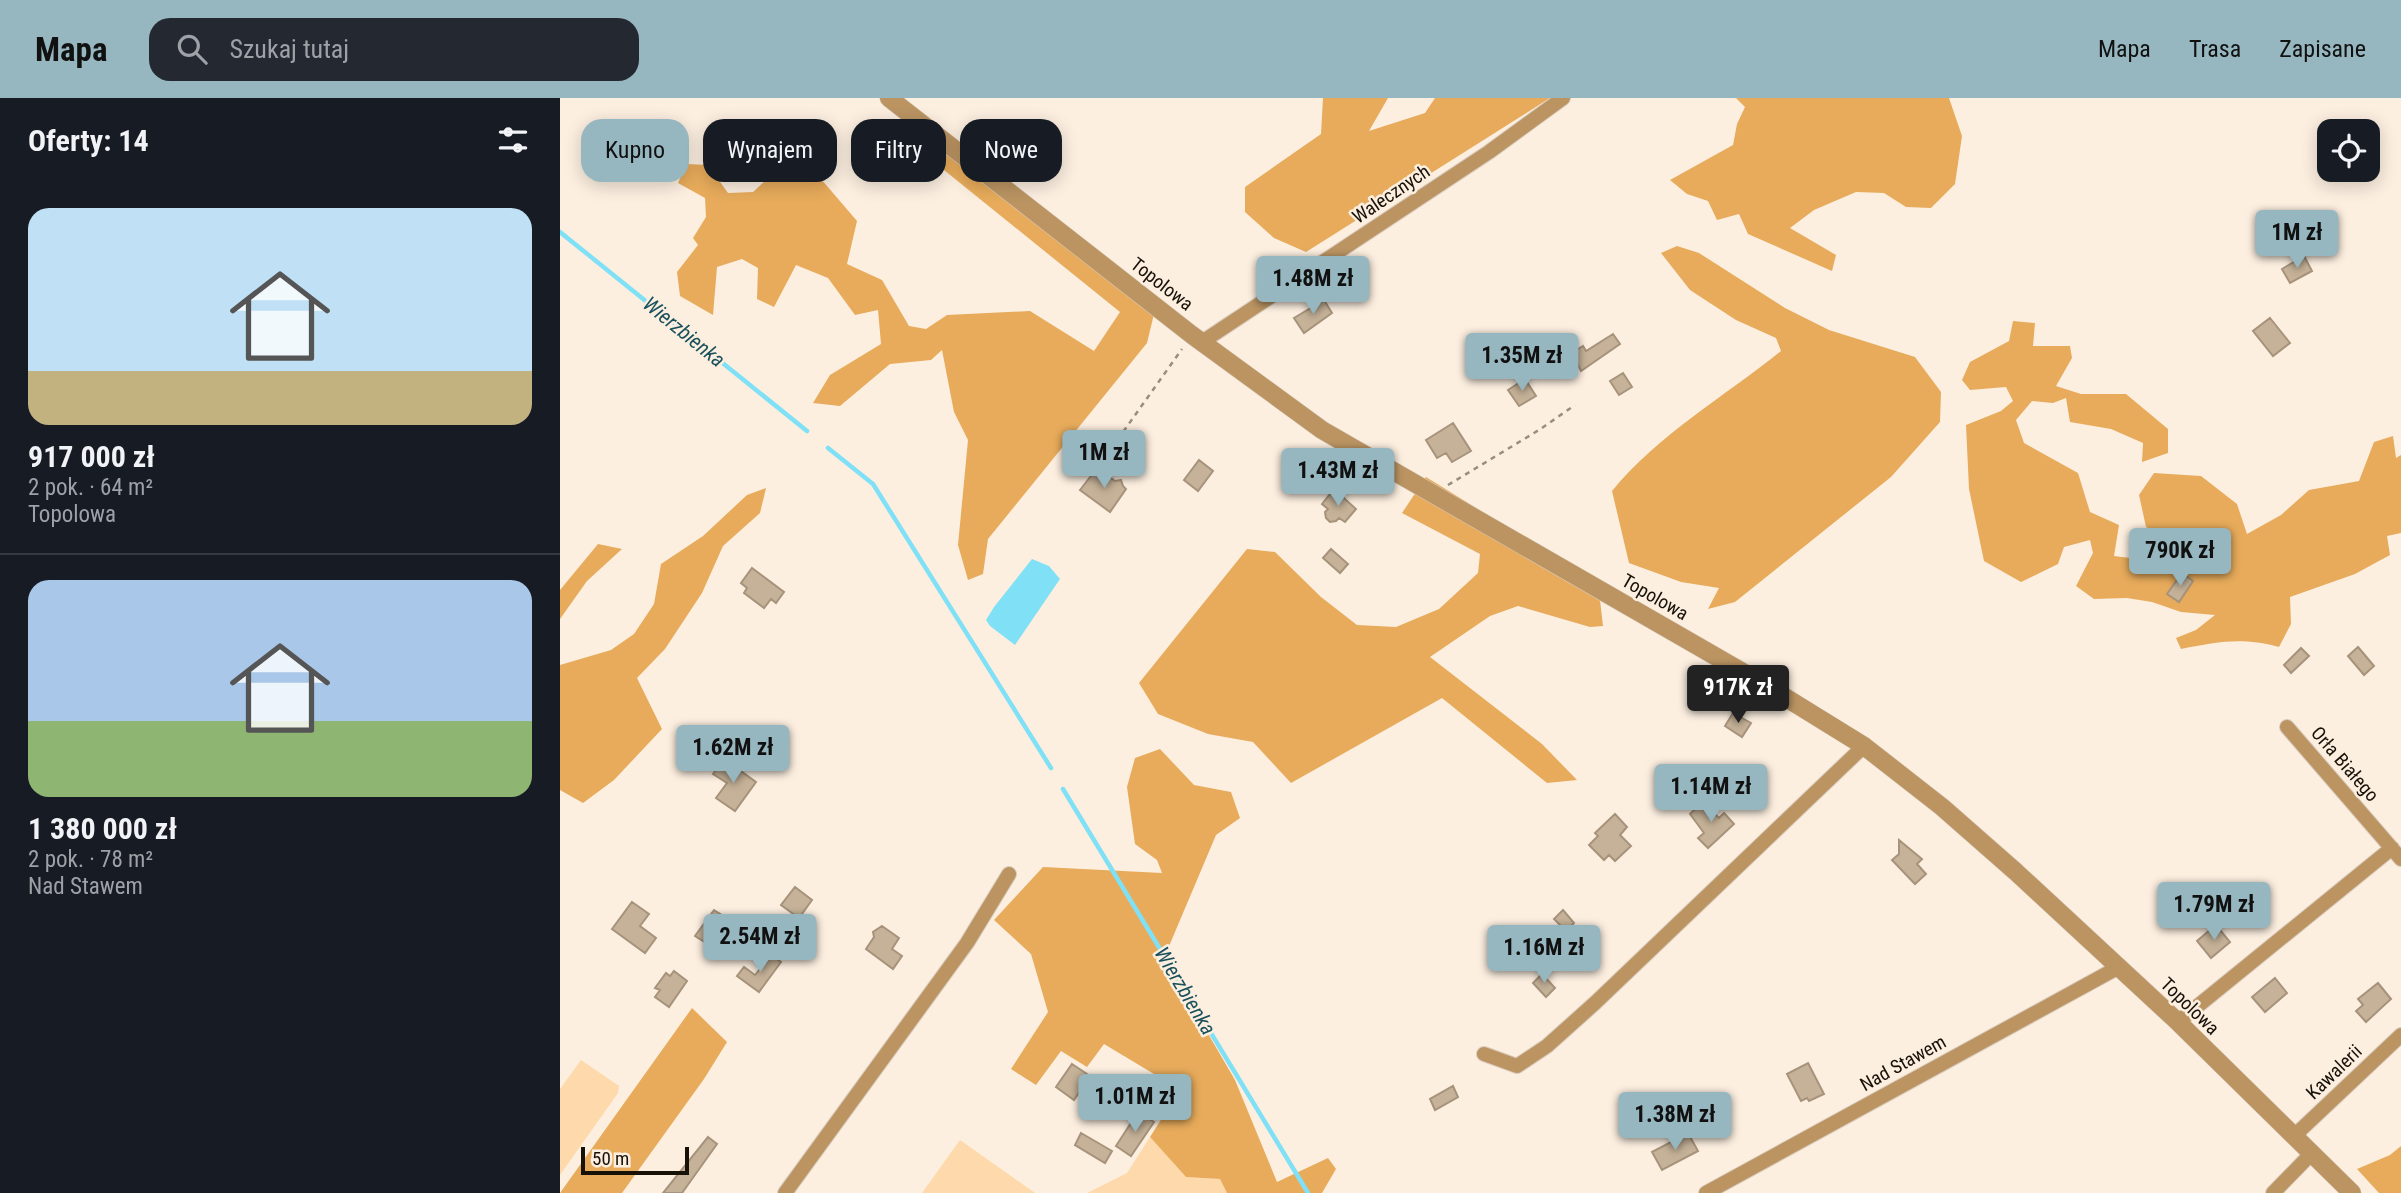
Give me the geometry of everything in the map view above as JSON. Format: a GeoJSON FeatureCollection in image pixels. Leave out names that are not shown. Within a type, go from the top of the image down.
{"type":"FeatureCollection","features":[{"type":"Feature","properties":{"kind":"street","name":"Topolowa"},"geometry":{"type":"LineString","coordinates":[[889,98],[1197,338],[1322,430],[1767,686],[1864,746],[1960,823],[2119,967],[2352,1193]]}},
{"type":"Feature","properties":{"kind":"street","name":"Walecznych"},"geometry":{"type":"LineString","coordinates":[[1197,338],[1489,152],[1563,98]]}},
{"type":"Feature","properties":{"kind":"street","name":"Orła Białego"},"geometry":{"type":"LineString","coordinates":[[2287,727],[2396,854]]}},
{"type":"Feature","properties":{"kind":"street"},"geometry":{"type":"LineString","coordinates":[[1484,1054],[1517,1066],[1547,1045],[1595,1003],[1864,746]]}},
{"type":"Feature","properties":{"kind":"street"},"geometry":{"type":"LineString","coordinates":[[2178,1022],[2396,854]]}},
{"type":"Feature","properties":{"kind":"street"},"geometry":{"type":"LineString","coordinates":[[785,1193],[967,943],[1009,874]]}},
{"type":"Feature","properties":{"kind":"street","name":"Nad Stawem"},"geometry":{"type":"LineString","coordinates":[[1706,1193],[2119,967]]}},
{"type":"Feature","properties":{"kind":"street","name":"Kawalerii"},"geometry":{"type":"LineString","coordinates":[[2293,1137],[2401,1035]]}},
{"type":"Feature","properties":{"kind":"street"},"geometry":{"type":"LineString","coordinates":[[2273,1193],[2311,1154]]}},
{"type":"Feature","properties":{"kind":"path"},"geometry":{"type":"LineString","coordinates":[[1106,456],[1197,338]]}},
{"type":"Feature","properties":{"kind":"path"},"geometry":{"type":"LineString","coordinates":[[1432,494],[1539,430],[1575,405]]}},
{"type":"Feature","properties":{"kind":"shaded area"},"geometry":{"type":"Polygon","coordinates":[[[1323,98],[1388,98],[1369,131],[1425,113],[1435,98],[1550,98],[1306,252],[1274,238],[1245,212],[1245,187],[1321,134],[1323,98]]]}},
{"type":"Feature","properties":{"kind":"shaded area"},"geometry":{"type":"Polygon","coordinates":[[[1736,98],[1949,98],[1962,136],[1955,184],[1931,208],[1906,207],[1884,193],[1856,192],[1814,210],[1790,228],[1836,255],[1832,271],[1748,234],[1739,214],[1717,220],[1708,201],[1687,194],[1670,180],[1733,145],[1737,124],[1745,107],[1736,98]]]}},
{"type":"Feature","properties":{"kind":"shaded area"},"geometry":{"type":"Polygon","coordinates":[[[946,149],[960,160],[960,182],[988,182],[1154,314],[1147,343],[988,539],[983,574],[968,580],[958,545],[968,440],[954,412],[942,350],[931,360],[890,364],[840,406],[813,403],[830,375],[881,344],[878,310],[855,315],[828,278],[796,265],[774,307],[757,299],[758,268],[742,259],[717,267],[713,315],[680,296],[677,272],[698,245],[693,238],[706,217],[705,198],[678,183],[689,182],[689,164],[703,165],[703,182],[720,182],[728,193],[753,192],[764,182],[824,182],[857,221],[847,264],[882,280],[909,326],[926,329],[947,315],[1030,311],[1094,351],[1120,312],[946,172],[946,149]]]}},
{"type":"Feature","properties":{"kind":"shaded area"},"geometry":{"type":"Polygon","coordinates":[[[1677,246],[1699,253],[1785,308],[1829,330],[1915,357],[1941,392],[1940,422],[1891,477],[1735,602],[1708,609],[1719,588],[1681,582],[1629,563],[1612,491],[1671,434],[1781,351],[1776,338],[1736,320],[1690,290],[1661,253],[1677,246]]]}},
{"type":"Feature","properties":{"kind":"shaded area"},"geometry":{"type":"Polygon","coordinates":[[[2013,321],[2035,323],[2033,346],[2070,346],[2072,358],[2056,386],[2081,394],[2126,394],[2168,429],[2168,453],[2142,462],[2143,443],[2111,429],[2070,422],[2066,398],[2053,403],[2032,401],[2016,420],[2024,443],[2078,473],[2090,512],[2119,525],[2114,556],[2147,560],[2166,553],[2166,539],[2146,527],[2139,495],[2154,473],[2201,476],[2237,504],[2247,534],[2281,515],[2309,490],[2359,481],[2374,442],[2393,436],[2396,458],[2401,455],[2401,533],[2387,536],[2390,555],[2355,574],[2290,597],[2291,624],[2279,647],[2253,642],[2230,642],[2181,649],[2176,638],[2196,630],[2215,615],[2181,612],[2152,602],[2127,598],[2094,599],[2076,586],[2093,553],[2090,540],[2064,547],[2058,564],[2021,582],[1984,561],[1969,489],[1966,425],[2001,411],[2013,401],[2006,387],[1970,390],[1962,380],[1970,362],[2009,341],[2013,321]]]}},
{"type":"Feature","properties":{"kind":"shaded area"},"geometry":{"type":"Polygon","coordinates":[[[1426,477],[1598,583],[1603,626],[1590,627],[1518,606],[1490,616],[1430,657],[1542,744],[1577,780],[1547,783],[1442,698],[1291,783],[1253,742],[1208,734],[1158,714],[1139,683],[1247,549],[1275,552],[1321,597],[1357,625],[1396,627],[1439,609],[1478,573],[1480,554],[1402,513],[1426,477]]]}},
{"type":"Feature","properties":{"kind":"shaded area"},"geometry":{"type":"Polygon","coordinates":[[[766,488],[760,513],[723,546],[702,593],[665,649],[637,678],[662,729],[614,780],[583,803],[560,790],[560,665],[611,650],[634,634],[654,604],[661,564],[703,536],[747,495],[766,488]]]}},
{"type":"Feature","properties":{"kind":"shaded area"},"geometry":{"type":"Polygon","coordinates":[[[598,544],[622,549],[587,581],[560,619],[560,590],[598,544]]]}},
{"type":"Feature","properties":{"kind":"shaded area"},"geometry":{"type":"Polygon","coordinates":[[[1160,749],[1194,785],[1231,792],[1240,818],[1216,835],[1164,958],[1235,1080],[1277,1182],[1328,1158],[1336,1169],[1322,1193],[1227,1193],[1220,1179],[1186,1177],[1150,1137],[1171,1104],[1150,1092],[1159,1077],[1104,1044],[1087,1067],[1061,1051],[1036,1085],[1011,1069],[1048,1012],[1031,954],[994,920],[1043,867],[1162,873],[1157,860],[1135,844],[1127,787],[1135,758],[1160,749]]]}},
{"type":"Feature","properties":{"kind":"shaded area"},"geometry":{"type":"Polygon","coordinates":[[[692,1008],[727,1042],[704,1079],[622,1193],[560,1193],[692,1008]]]}},
{"type":"Feature","properties":{"kind":"shaded area"},"geometry":{"type":"Polygon","coordinates":[[[581,1060],[619,1086],[618,1093],[560,1175],[560,1089],[581,1060]]]}},
{"type":"Feature","properties":{"kind":"shaded area"},"geometry":{"type":"Polygon","coordinates":[[[1150,1137],[1186,1177],[1220,1179],[1227,1193],[1087,1193],[1127,1173],[1150,1137]]]}},
{"type":"Feature","properties":{"kind":"shaded area"},"geometry":{"type":"Polygon","coordinates":[[[960,1140],[1035,1193],[922,1193],[960,1140]]]}},
{"type":"Feature","properties":{"kind":"shaded area"},"geometry":{"type":"Polygon","coordinates":[[[2401,1146],[2401,1193],[2379,1193],[2357,1169],[2390,1155],[2401,1146]]]}},
{"type":"Feature","properties":{"kind":"water"},"geometry":{"type":"Polygon","coordinates":[[[1032,559],[1049,566],[1060,579],[1015,645],[986,620],[1032,559]]]}},
{"type":"Feature","properties":{"kind":"building"},"geometry":{"type":"Polygon","coordinates":[[[2304,256],[2312,271],[2290,283],[2282,269],[2304,256]]]}},
{"type":"Feature","properties":{"kind":"building"},"geometry":{"type":"Polygon","coordinates":[[[1324,300],[1332,313],[1304,333],[1294,318],[1324,300]]]}},
{"type":"Feature","properties":{"kind":"building"},"geometry":{"type":"Polygon","coordinates":[[[2270,318],[2290,343],[2273,356],[2253,331],[2270,318]]]}},
{"type":"Feature","properties":{"kind":"building"},"geometry":{"type":"Polygon","coordinates":[[[1613,334],[1620,344],[1581,371],[1572,353],[1583,346],[1586,351],[1613,334]]]}},
{"type":"Feature","properties":{"kind":"building"},"geometry":{"type":"Polygon","coordinates":[[[1623,373],[1632,387],[1619,395],[1610,381],[1623,373]]]}},
{"type":"Feature","properties":{"kind":"building"},"geometry":{"type":"Polygon","coordinates":[[[1525,379],[1536,396],[1519,406],[1508,390],[1525,379]]]}},
{"type":"Feature","properties":{"kind":"building"},"geometry":{"type":"Polygon","coordinates":[[[1453,423],[1471,451],[1452,462],[1446,453],[1437,458],[1426,440],[1453,423]]]}},
{"type":"Feature","properties":{"kind":"building"},"geometry":{"type":"Polygon","coordinates":[[[1199,460],[1213,471],[1198,491],[1184,480],[1199,460]]]}},
{"type":"Feature","properties":{"kind":"building"},"geometry":{"type":"Polygon","coordinates":[[[1094,472],[1101,477],[1104,473],[1115,481],[1121,480],[1126,489],[1110,512],[1080,490],[1094,472]]]}},
{"type":"Feature","properties":{"kind":"building"},"geometry":{"type":"Polygon","coordinates":[[[1334,489],[1356,509],[1345,522],[1339,518],[1330,522],[1326,518],[1325,512],[1328,509],[1322,504],[1334,489]]]}},
{"type":"Feature","properties":{"kind":"building"},"geometry":{"type":"Polygon","coordinates":[[[1331,549],[1348,564],[1340,573],[1323,558],[1331,549]]]}},
{"type":"Feature","properties":{"kind":"building"},"geometry":{"type":"Polygon","coordinates":[[[752,568],[784,592],[776,603],[771,599],[764,608],[744,593],[747,588],[741,583],[752,568]]]}},
{"type":"Feature","properties":{"kind":"building"},"geometry":{"type":"Polygon","coordinates":[[[2182,573],[2193,581],[2179,602],[2167,594],[2182,573]]]}},
{"type":"Feature","properties":{"kind":"building"},"geometry":{"type":"Polygon","coordinates":[[[2358,647],[2374,666],[2364,675],[2348,656],[2358,647]]]}},
{"type":"Feature","properties":{"kind":"building"},"geometry":{"type":"Polygon","coordinates":[[[2301,648],[2309,656],[2291,673],[2284,665],[2301,648]]]}},
{"type":"Feature","properties":{"kind":"building"},"geometry":{"type":"Polygon","coordinates":[[[1733,713],[1751,723],[1742,737],[1725,726],[1733,713]]]}},
{"type":"Feature","properties":{"kind":"building"},"geometry":{"type":"Polygon","coordinates":[[[724,759],[756,782],[735,811],[716,798],[727,783],[713,774],[724,759]]]}},
{"type":"Feature","properties":{"kind":"building"},"geometry":{"type":"Polygon","coordinates":[[[1703,802],[1719,818],[1724,813],[1734,824],[1708,848],[1698,838],[1704,833],[1690,814],[1703,802]]]}},
{"type":"Feature","properties":{"kind":"building"},"geometry":{"type":"Polygon","coordinates":[[[1615,814],[1627,827],[1620,835],[1631,846],[1615,861],[1609,855],[1604,860],[1589,845],[1598,836],[1595,833],[1615,814]]]}},
{"type":"Feature","properties":{"kind":"building"},"geometry":{"type":"Polygon","coordinates":[[[1899,840],[1922,859],[1917,864],[1926,874],[1915,884],[1892,860],[1899,854],[1899,840]]]}},
{"type":"Feature","properties":{"kind":"building"},"geometry":{"type":"Polygon","coordinates":[[[795,887],[812,900],[799,918],[781,905],[795,887]]]}},
{"type":"Feature","properties":{"kind":"building"},"geometry":{"type":"Polygon","coordinates":[[[632,902],[649,914],[640,926],[656,938],[645,953],[612,929],[632,902]]]}},
{"type":"Feature","properties":{"kind":"building"},"geometry":{"type":"Polygon","coordinates":[[[714,910],[725,917],[706,943],[695,936],[714,910]]]}},
{"type":"Feature","properties":{"kind":"building"},"geometry":{"type":"Polygon","coordinates":[[[1563,910],[1574,923],[1566,931],[1554,919],[1563,910]]]}},
{"type":"Feature","properties":{"kind":"building"},"geometry":{"type":"Polygon","coordinates":[[[2216,925],[2230,942],[2211,958],[2197,941],[2216,925]]]}},
{"type":"Feature","properties":{"kind":"building"},"geometry":{"type":"Polygon","coordinates":[[[882,926],[899,938],[892,949],[902,956],[893,969],[866,949],[874,937],[873,932],[882,926]]]}},
{"type":"Feature","properties":{"kind":"building"},"geometry":{"type":"Polygon","coordinates":[[[771,955],[781,962],[759,992],[737,976],[744,967],[755,975],[771,955]]]}},
{"type":"Feature","properties":{"kind":"building"},"geometry":{"type":"Polygon","coordinates":[[[674,971],[687,981],[669,1007],[655,997],[660,990],[655,988],[666,973],[670,976],[674,971]]]}},
{"type":"Feature","properties":{"kind":"building"},"geometry":{"type":"Polygon","coordinates":[[[1542,974],[1555,988],[1546,997],[1533,983],[1542,974]]]}},
{"type":"Feature","properties":{"kind":"building"},"geometry":{"type":"Polygon","coordinates":[[[2275,978],[2287,993],[2265,1012],[2252,997],[2275,978]]]}},
{"type":"Feature","properties":{"kind":"building"},"geometry":{"type":"Polygon","coordinates":[[[2378,983],[2391,999],[2366,1022],[2356,1011],[2363,1005],[2358,999],[2378,983]]]}},
{"type":"Feature","properties":{"kind":"building"},"geometry":{"type":"Polygon","coordinates":[[[1808,1063],[1824,1094],[1809,1101],[1807,1098],[1801,1101],[1787,1074],[1808,1063]]]}},
{"type":"Feature","properties":{"kind":"building"},"geometry":{"type":"Polygon","coordinates":[[[1072,1064],[1090,1076],[1074,1100],[1056,1087],[1072,1064]]]}},
{"type":"Feature","properties":{"kind":"building"},"geometry":{"type":"Polygon","coordinates":[[[1453,1086],[1458,1097],[1435,1110],[1430,1099],[1453,1086]]]}},
{"type":"Feature","properties":{"kind":"building"},"geometry":{"type":"Polygon","coordinates":[[[1701,1095],[1709,1109],[1695,1115],[1688,1103],[1701,1095]]]}},
{"type":"Feature","properties":{"kind":"building"},"geometry":{"type":"Polygon","coordinates":[[[1138,1112],[1154,1122],[1131,1156],[1116,1146],[1138,1112]]]}},
{"type":"Feature","properties":{"kind":"building"},"geometry":{"type":"Polygon","coordinates":[[[1081,1133],[1112,1151],[1105,1163],[1075,1145],[1081,1133]]]}},
{"type":"Feature","properties":{"kind":"building"},"geometry":{"type":"Polygon","coordinates":[[[1688,1133],[1698,1151],[1662,1170],[1652,1152],[1688,1133]]]}},
{"type":"Feature","properties":{"kind":"building"},"geometry":{"type":"Polygon","coordinates":[[[708,1137],[717,1144],[682,1193],[663,1193],[708,1137]]]}},
{"type":"Feature","properties":{"kind":"waterway","name":"Wierzbienka"},"geometry":{"type":"LineString","coordinates":[[560,232],[807,431]]}},
{"type":"Feature","properties":{"kind":"waterway","name":"Wierzbienka"},"geometry":{"type":"LineString","coordinates":[[828,448],[873,484],[1051,768]]}},
{"type":"Feature","properties":{"kind":"waterway","name":"Wierzbienka"},"geometry":{"type":"LineString","coordinates":[[1063,789],[1308,1193]]}}]}
